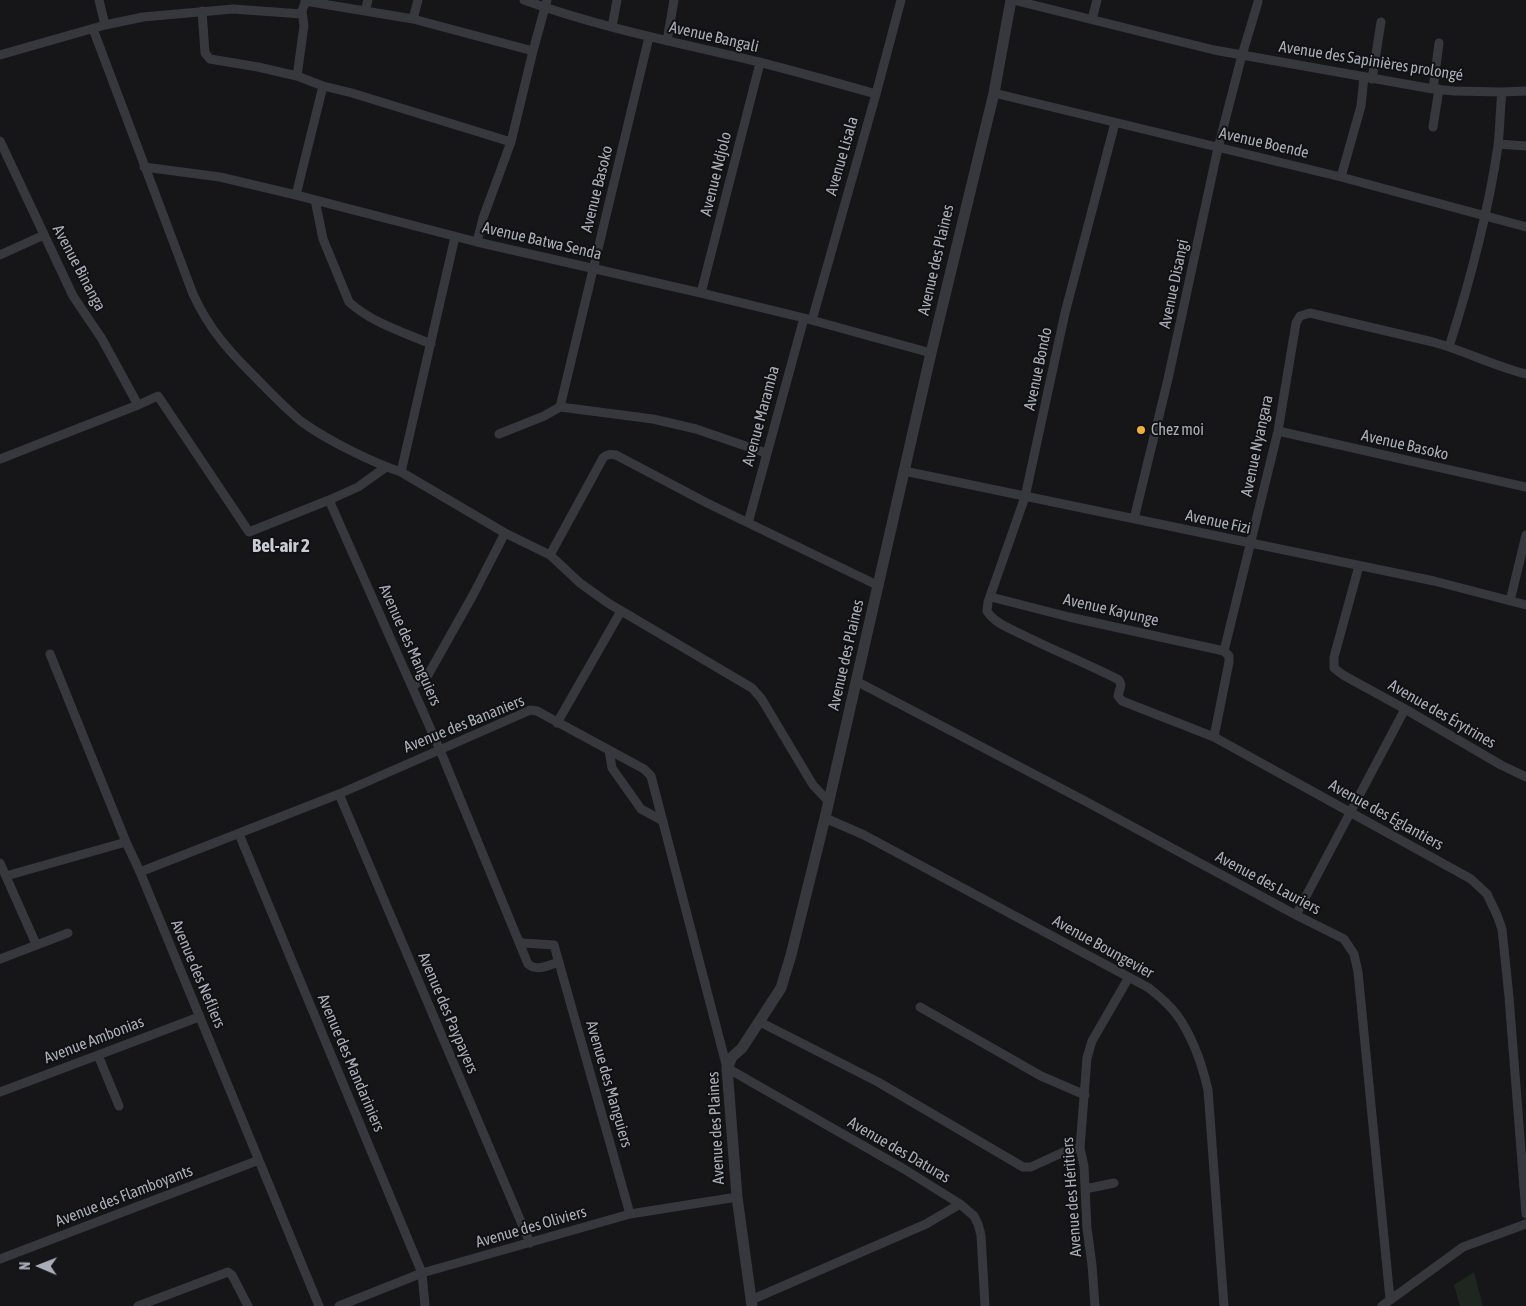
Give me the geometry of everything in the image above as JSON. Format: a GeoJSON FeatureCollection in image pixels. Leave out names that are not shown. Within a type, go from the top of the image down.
{"type":"FeatureCollection","features":[{"type":"Feature","properties":{"kind":"street"},"geometry":{"type":"LineString","coordinates":[[98,0],[105,25]]}},
{"type":"Feature","properties":{"kind":"street"},"geometry":{"type":"LineString","coordinates":[[365,11],[368,0]]}},
{"type":"Feature","properties":{"kind":"street"},"geometry":{"type":"LineString","coordinates":[[413,20],[418,0]]}},
{"type":"Feature","properties":{"kind":"street","name":"Avenue Bangali"},"geometry":{"type":"LineString","coordinates":[[524,0],[546,4],[612,27],[649,37],[760,62],[876,94]]}},
{"type":"Feature","properties":{"kind":"street"},"geometry":{"type":"LineString","coordinates":[[612,27],[617,0]]}},
{"type":"Feature","properties":{"kind":"street"},"geometry":{"type":"LineString","coordinates":[[667,41],[674,0]]}},
{"type":"Feature","properties":{"kind":"street","name":"Avenue Lisala"},"geometry":{"type":"LineString","coordinates":[[808,319],[876,94],[901,0]]}},
{"type":"Feature","properties":{"kind":"street","name":"Avenue des Sapinières prolongé"},"geometry":{"type":"LineString","coordinates":[[1012,0],[1242,55],[1368,78],[1454,91],[1526,91]]}},
{"type":"Feature","properties":{"kind":"street","name":"Avenue des Plaines"},"geometry":{"type":"LineString","coordinates":[[751,1303],[737,1197],[727,1068],[732,1057],[742,1048],[781,988],[798,931],[879,586],[931,353],[994,93],[1012,0]]}},
{"type":"Feature","properties":{"kind":"street"},"geometry":{"type":"LineString","coordinates":[[1092,18],[1097,0]]}},
{"type":"Feature","properties":{"kind":"street"},"geometry":{"type":"LineString","coordinates":[[297,76],[304,26],[302,14],[306,1],[413,20],[532,51]]}},
{"type":"Feature","properties":{"kind":"street","name":"Avenue Disangi"},"geometry":{"type":"LineString","coordinates":[[1134,519],[1168,380],[1218,148],[1258,2]]}},
{"type":"Feature","properties":{"kind":"street"},"geometry":{"type":"LineString","coordinates":[[477,242],[483,218],[511,142],[532,51],[546,4]]}},
{"type":"Feature","properties":{"kind":"street"},"geometry":{"type":"LineString","coordinates":[[0,55],[93,28],[143,17],[233,9],[302,14]]}},
{"type":"Feature","properties":{"kind":"street"},"geometry":{"type":"LineString","coordinates":[[202,11],[205,53],[208,58],[297,76],[323,86],[352,93],[511,142]]}},
{"type":"Feature","properties":{"kind":"street"},"geometry":{"type":"LineString","coordinates":[[1341,177],[1361,106],[1381,22]]}},
{"type":"Feature","properties":{"kind":"street"},"geometry":{"type":"LineString","coordinates":[[93,28],[193,294],[226,348],[302,422],[386,467],[401,472],[505,533],[550,555],[580,583],[621,611],[746,684],[757,693],[813,785],[829,802]]}},
{"type":"Feature","properties":{"kind":"street","name":"Avenue Basoko"},"geometry":{"type":"LineString","coordinates":[[560,407],[649,37]]}},
{"type":"Feature","properties":{"kind":"street"},"geometry":{"type":"LineString","coordinates":[[1433,127],[1439,43]]}},
{"type":"Feature","properties":{"kind":"street","name":"Avenue Ndjolo"},"geometry":{"type":"LineString","coordinates":[[701,292],[760,62]]}},
{"type":"Feature","properties":{"kind":"street"},"geometry":{"type":"LineString","coordinates":[[296,195],[323,86]]}},
{"type":"Feature","properties":{"kind":"street"},"geometry":{"type":"LineString","coordinates":[[1502,92],[1498,144],[1484,216],[1473,266],[1449,347],[1497,366],[1526,374]]}},
{"type":"Feature","properties":{"kind":"street","name":"Avenue Boende"},"geometry":{"type":"LineString","coordinates":[[994,93],[1341,177],[1526,227]]}},
{"type":"Feature","properties":{"kind":"street","name":"Avenue Bondo"},"geometry":{"type":"LineString","coordinates":[[993,618],[989,614],[987,607],[1025,497],[1066,313],[1115,123]]}},
{"type":"Feature","properties":{"kind":"street"},"geometry":{"type":"LineString","coordinates":[[1498,144],[1526,146]]}},
{"type":"Feature","properties":{"kind":"street","name":"Avenue Binanga"},"geometry":{"type":"LineString","coordinates":[[1,147],[73,296],[102,339],[138,405]]}},
{"type":"Feature","properties":{"kind":"street","name":"Avenue Batwa Senda"},"geometry":{"type":"LineString","coordinates":[[144,167],[220,177],[455,237],[701,292],[931,353]]}},
{"type":"Feature","properties":{"kind":"street"},"geometry":{"type":"LineString","coordinates":[[315,200],[323,239],[349,302],[356,309],[384,324],[431,344]]}},
{"type":"Feature","properties":{"kind":"street"},"geometry":{"type":"LineString","coordinates":[[0,255],[44,236]]}},
{"type":"Feature","properties":{"kind":"street"},"geometry":{"type":"LineString","coordinates":[[401,472],[455,237]]}},
{"type":"Feature","properties":{"kind":"street","name":"Avenue Nyangara"},"geometry":{"type":"LineString","coordinates":[[1224,651],[1278,431],[1296,323],[1302,314],[1310,313],[1449,347]]}},
{"type":"Feature","properties":{"kind":"street","name":"Avenue Maramba"},"geometry":{"type":"LineString","coordinates":[[748,523],[766,454],[808,319]]}},
{"type":"Feature","properties":{"kind":"street"},"geometry":{"type":"LineString","coordinates":[[0,459],[159,396],[247,531],[254,531],[358,487],[386,467]]}},
{"type":"Feature","properties":{"kind":"street"},"geometry":{"type":"LineString","coordinates":[[499,434],[544,416],[560,407],[620,414],[670,423],[696,429],[766,454]]}},
{"type":"Feature","properties":{"kind":"street","name":"Avenue Basoko"},"geometry":{"type":"LineString","coordinates":[[1278,431],[1526,487]]}},
{"type":"Feature","properties":{"kind":"street"},"geometry":{"type":"LineString","coordinates":[[550,555],[603,458],[607,454],[616,455],[748,523],[879,586]]}},
{"type":"Feature","properties":{"kind":"street","name":"Avenue Fizi"},"geometry":{"type":"LineString","coordinates":[[904,471],[1434,582],[1526,605]]}},
{"type":"Feature","properties":{"kind":"street","name":"Avenue des Manguiers"},"geometry":{"type":"LineString","coordinates":[[329,500],[440,750],[528,964],[532,968],[537,968],[559,962]]}},
{"type":"Feature","properties":{"kind":"street"},"geometry":{"type":"LineString","coordinates":[[412,687],[428,676],[505,533]]}},
{"type":"Feature","properties":{"kind":"street"},"geometry":{"type":"LineString","coordinates":[[1510,602],[1526,535]]}},
{"type":"Feature","properties":{"kind":"street","name":"Avenue des Érytrines"},"geometry":{"type":"LineString","coordinates":[[1359,566],[1333,663],[1337,671],[1406,709],[1460,742],[1526,777]]}},
{"type":"Feature","properties":{"kind":"street","name":"Avenue Kayunge"},"geometry":{"type":"LineString","coordinates":[[991,597],[1069,617],[1224,651]]}},
{"type":"Feature","properties":{"kind":"street"},"geometry":{"type":"LineString","coordinates":[[557,723],[621,611]]}},
{"type":"Feature","properties":{"kind":"street","name":"Avenue des Églantiers"},"geometry":{"type":"LineString","coordinates":[[993,618],[1050,649],[1119,680],[1121,686],[1118,696],[1122,701],[1214,737],[1480,886],[1492,902],[1502,929],[1526,1214]]}},
{"type":"Feature","properties":{"kind":"street"},"geometry":{"type":"LineString","coordinates":[[1214,737],[1229,662],[1229,656],[1224,651]]}},
{"type":"Feature","properties":{"kind":"street","name":"Avenue des Nefliers"},"geometry":{"type":"LineString","coordinates":[[50,654],[318,1306]]}},
{"type":"Feature","properties":{"kind":"street","name":"Avenue des Lauriers"},"geometry":{"type":"LineString","coordinates":[[856,681],[1344,939],[1354,954],[1358,972],[1390,1299]]}},
{"type":"Feature","properties":{"kind":"street"},"geometry":{"type":"LineString","coordinates":[[1296,915],[1406,709]]}},
{"type":"Feature","properties":{"kind":"street","name":"Avenue des Bananiers"},"geometry":{"type":"LineString","coordinates":[[140,872],[339,794],[530,710],[536,711],[648,771],[652,778],[727,1068]]}},
{"type":"Feature","properties":{"kind":"street"},"geometry":{"type":"LineString","coordinates":[[609,750],[612,768],[641,809],[663,821]]}},
{"type":"Feature","properties":{"kind":"street","name":"Avenue des Paypayers"},"geometry":{"type":"LineString","coordinates":[[339,794],[530,1243]]}},
{"type":"Feature","properties":{"kind":"street","name":"Avenue Boungevier"},"geometry":{"type":"LineString","coordinates":[[825,818],[864,835],[1149,988],[1177,1015],[1196,1052],[1208,1090],[1224,1306]]}},
{"type":"Feature","properties":{"kind":"street","name":"Avenue des Mandariniers"},"geometry":{"type":"LineString","coordinates":[[239,834],[422,1273],[425,1306]]}},
{"type":"Feature","properties":{"kind":"street"},"geometry":{"type":"LineString","coordinates":[[6,876],[126,842]]}},
{"type":"Feature","properties":{"kind":"street"},"geometry":{"type":"LineString","coordinates":[[0,863],[36,944]]}},
{"type":"Feature","properties":{"kind":"street"},"geometry":{"type":"LineString","coordinates":[[0,959],[68,933]]}},
{"type":"Feature","properties":{"kind":"street","name":"Avenue des Manguiers"},"geometry":{"type":"LineString","coordinates":[[519,941],[523,943],[553,944],[630,1214]]}},
{"type":"Feature","properties":{"kind":"street","name":"Avenue des Héritiers"},"geometry":{"type":"LineString","coordinates":[[1095,1306],[1084,1166],[1080,1148],[1086,1094],[1087,1058],[1092,1041],[1129,977]]}},
{"type":"Feature","properties":{"kind":"street"},"geometry":{"type":"LineString","coordinates":[[920,1007],[1041,1076],[1086,1094]]}},
{"type":"Feature","properties":{"kind":"street","name":"Avenue Ambonias"},"geometry":{"type":"LineString","coordinates":[[0,1092],[200,1017]]}},
{"type":"Feature","properties":{"kind":"street"},"geometry":{"type":"LineString","coordinates":[[760,1022],[878,1082],[1024,1167],[1031,1167],[1068,1150],[1080,1148]]}},
{"type":"Feature","properties":{"kind":"street"},"geometry":{"type":"LineString","coordinates":[[98,1055],[119,1106]]}},
{"type":"Feature","properties":{"kind":"street","name":"Avenue des Daturas"},"geometry":{"type":"LineString","coordinates":[[727,1068],[904,1169],[968,1211],[978,1224],[981,1235],[985,1306]]}},
{"type":"Feature","properties":{"kind":"street","name":"Avenue des Flamboyants"},"geometry":{"type":"LineString","coordinates":[[0,1260],[259,1160]]}},
{"type":"Feature","properties":{"kind":"street"},"geometry":{"type":"LineString","coordinates":[[1085,1189],[1114,1183]]}},
{"type":"Feature","properties":{"kind":"street","name":"Avenue des Oliviers"},"geometry":{"type":"LineString","coordinates":[[339,1306],[422,1273],[630,1214],[737,1197]]}},
{"type":"Feature","properties":{"kind":"street"},"geometry":{"type":"LineString","coordinates":[[751,1303],[926,1224],[960,1204]]}},
{"type":"Feature","properties":{"kind":"street"},"geometry":{"type":"LineString","coordinates":[[1382,1306],[1463,1247],[1526,1224]]}},
{"type":"Feature","properties":{"kind":"street"},"geometry":{"type":"LineString","coordinates":[[138,1306],[228,1272],[232,1275],[248,1306]]}},
{"type":"Feature","properties":{"kind":"shaded area"},"geometry":{"type":"Polygon","coordinates":[[[1474,1272],[1483,1306],[1460,1306],[1454,1285],[1474,1272]]]}},
{"type":"Feature","properties":{"kind":"place","name":"Chez moi"},"geometry":{"type":"Point","coordinates":[1141,430]}},
{"type":"Feature","properties":{"kind":"district","name":"Bel-air 2"},"geometry":{"type":"Point","coordinates":[281,546]}}]}
